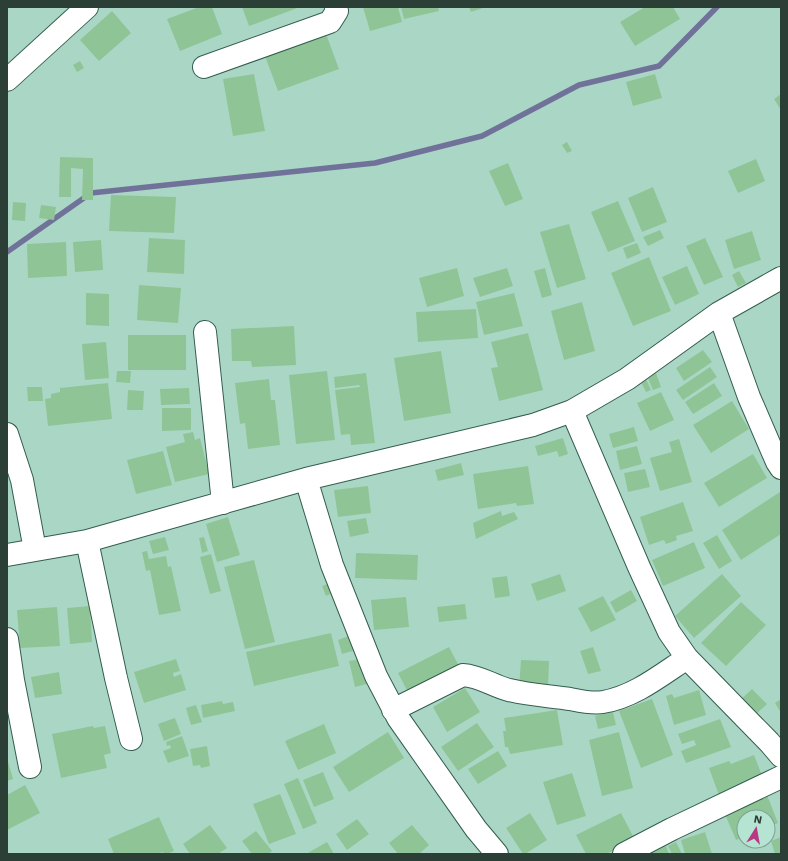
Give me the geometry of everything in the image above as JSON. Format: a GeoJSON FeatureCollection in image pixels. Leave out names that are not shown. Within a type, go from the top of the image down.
{"type":"FeatureCollection","features":[{"type":"Feature","properties":{"kind":"street"},"geometry":{"type":"LineString","coordinates":[[7,80],[88,7]]}},
{"type":"Feature","properties":{"kind":"street"},"geometry":{"type":"LineString","coordinates":[[204,67],[330,22],[337,11],[336,7]]}},
{"type":"Feature","properties":{"kind":"street"},"geometry":{"type":"LineString","coordinates":[[7,554],[87,541],[306,479],[533,425],[572,411],[627,379],[719,313],[781,278]]}},
{"type":"Feature","properties":{"kind":"street"},"geometry":{"type":"LineString","coordinates":[[719,313],[749,397],[781,468]]}},
{"type":"Feature","properties":{"kind":"street"},"geometry":{"type":"LineString","coordinates":[[205,332],[223,503]]}},
{"type":"Feature","properties":{"kind":"street"},"geometry":{"type":"LineString","coordinates":[[572,411],[639,567],[669,632],[687,658],[781,756]]}},
{"type":"Feature","properties":{"kind":"street"},"geometry":{"type":"LineString","coordinates":[[7,434],[22,480],[35,550]]}},
{"type":"Feature","properties":{"kind":"street"},"geometry":{"type":"LineString","coordinates":[[306,479],[332,565],[376,676],[393,710],[476,829],[497,854]]}},
{"type":"Feature","properties":{"kind":"street"},"geometry":{"type":"LineString","coordinates":[[87,541],[116,678],[132,739]]}},
{"type":"Feature","properties":{"kind":"street"},"geometry":{"type":"LineString","coordinates":[[7,639],[15,729],[30,767]]}},
{"type":"Feature","properties":{"kind":"street"},"geometry":{"type":"LineString","coordinates":[[393,710],[463,674],[482,678],[498,687],[529,694],[602,703],[635,691],[687,658]]}},
{"type":"Feature","properties":{"kind":"street"},"geometry":{"type":"LineString","coordinates":[[624,854],[781,777]]}},
{"type":"Feature","properties":{"kind":"building"},"geometry":{"type":"Polygon","coordinates":[[[199,7],[212,7],[222,34],[180,51],[167,19],[199,7]]]}},
{"type":"Feature","properties":{"kind":"building"},"geometry":{"type":"Polygon","coordinates":[[[242,7],[300,7],[249,26],[242,7]]]}},
{"type":"Feature","properties":{"kind":"building"},"geometry":{"type":"Polygon","coordinates":[[[363,7],[398,7],[402,22],[370,31],[363,7]]]}},
{"type":"Feature","properties":{"kind":"building"},"geometry":{"type":"Polygon","coordinates":[[[401,7],[438,7],[439,11],[404,19],[401,7]]]}},
{"type":"Feature","properties":{"kind":"building"},"geometry":{"type":"Polygon","coordinates":[[[469,7],[486,7],[471,12],[469,7]]]}},
{"type":"Feature","properties":{"kind":"building"},"geometry":{"type":"Polygon","coordinates":[[[645,7],[673,7],[680,19],[635,46],[620,22],[645,7]]]}},
{"type":"Feature","properties":{"kind":"building"},"geometry":{"type":"Polygon","coordinates":[[[112,11],[131,33],[99,61],[80,40],[112,11]]]}},
{"type":"Feature","properties":{"kind":"building"},"geometry":{"type":"Polygon","coordinates":[[[326,34],[339,69],[278,91],[265,56],[326,34]]]}},
{"type":"Feature","properties":{"kind":"building"},"geometry":{"type":"Polygon","coordinates":[[[80,61],[84,68],[77,72],[73,65],[80,61]]]}},
{"type":"Feature","properties":{"kind":"building"},"geometry":{"type":"Polygon","coordinates":[[[254,74],[265,131],[233,136],[223,79],[254,74]]]}},
{"type":"Feature","properties":{"kind":"building"},"geometry":{"type":"Polygon","coordinates":[[[655,74],[662,98],[633,106],[626,82],[655,74]]]}},
{"type":"Feature","properties":{"kind":"building"},"geometry":{"type":"Polygon","coordinates":[[[781,94],[781,110],[774,99],[781,94]]]}},
{"type":"Feature","properties":{"kind":"building"},"geometry":{"type":"Polygon","coordinates":[[[567,142],[572,151],[567,153],[562,145],[567,142]]]}},
{"type":"Feature","properties":{"kind":"building"},"geometry":{"type":"Polygon","coordinates":[[[60,157],[93,158],[93,200],[82,200],[83,169],[71,168],[71,197],[59,197],[60,157]]]}},
{"type":"Feature","properties":{"kind":"building"},"geometry":{"type":"Polygon","coordinates":[[[756,159],[765,181],[738,193],[728,171],[756,159]]]}},
{"type":"Feature","properties":{"kind":"building"},"geometry":{"type":"Polygon","coordinates":[[[508,163],[523,199],[505,206],[489,171],[508,163]]]}},
{"type":"Feature","properties":{"kind":"building"},"geometry":{"type":"Polygon","coordinates":[[[653,187],[667,222],[642,232],[628,198],[653,187]]]}},
{"type":"Feature","properties":{"kind":"building"},"geometry":{"type":"Polygon","coordinates":[[[111,195],[176,197],[174,233],[109,231],[111,195]]]}},
{"type":"Feature","properties":{"kind":"building"},"geometry":{"type":"Polygon","coordinates":[[[618,201],[635,241],[608,252],[591,212],[618,201]]]}},
{"type":"Feature","properties":{"kind":"building"},"geometry":{"type":"Polygon","coordinates":[[[13,202],[26,203],[25,221],[12,220],[13,202]]]}},
{"type":"Feature","properties":{"kind":"building"},"geometry":{"type":"Polygon","coordinates":[[[41,205],[56,207],[54,220],[39,218],[41,205]]]}},
{"type":"Feature","properties":{"kind":"building"},"geometry":{"type":"Polygon","coordinates":[[[569,224],[586,279],[557,288],[540,232],[569,224]]]}},
{"type":"Feature","properties":{"kind":"building"},"geometry":{"type":"Polygon","coordinates":[[[660,230],[664,238],[648,246],[643,237],[660,230]]]}},
{"type":"Feature","properties":{"kind":"building"},"geometry":{"type":"Polygon","coordinates":[[[752,231],[761,260],[734,269],[725,240],[752,231]]]}},
{"type":"Feature","properties":{"kind":"building"},"geometry":{"type":"Polygon","coordinates":[[[149,238],[185,240],[184,274],[147,272],[149,238]]]}},
{"type":"Feature","properties":{"kind":"building"},"geometry":{"type":"Polygon","coordinates":[[[705,238],[723,277],[704,285],[686,246],[705,238]]]}},
{"type":"Feature","properties":{"kind":"building"},"geometry":{"type":"Polygon","coordinates":[[[101,240],[103,270],[75,272],[73,242],[101,240]]]}},
{"type":"Feature","properties":{"kind":"building"},"geometry":{"type":"Polygon","coordinates":[[[66,242],[67,276],[28,278],[27,244],[66,242]]]}},
{"type":"Feature","properties":{"kind":"building"},"geometry":{"type":"Polygon","coordinates":[[[637,243],[641,253],[627,259],[623,248],[637,243]]]}},
{"type":"Feature","properties":{"kind":"building"},"geometry":{"type":"Polygon","coordinates":[[[649,257],[671,311],[633,326],[611,273],[649,257]]]}},
{"type":"Feature","properties":{"kind":"building"},"geometry":{"type":"Polygon","coordinates":[[[687,266],[699,294],[675,305],[662,277],[687,266]]]}},
{"type":"Feature","properties":{"kind":"building"},"geometry":{"type":"Polygon","coordinates":[[[457,268],[464,296],[427,307],[419,278],[457,268]]]}},
{"type":"Feature","properties":{"kind":"building"},"geometry":{"type":"Polygon","coordinates":[[[507,268],[513,286],[480,297],[473,278],[507,268]]]}},
{"type":"Feature","properties":{"kind":"building"},"geometry":{"type":"Polygon","coordinates":[[[545,268],[552,295],[542,298],[534,271],[545,268]]]}},
{"type":"Feature","properties":{"kind":"building"},"geometry":{"type":"Polygon","coordinates":[[[739,271],[746,283],[738,287],[732,275],[739,271]]]}},
{"type":"Feature","properties":{"kind":"building"},"geometry":{"type":"Polygon","coordinates":[[[139,285],[181,288],[178,323],[137,320],[139,285]]]}},
{"type":"Feature","properties":{"kind":"building"},"geometry":{"type":"Polygon","coordinates":[[[86,293],[109,294],[109,326],[86,325],[86,293]]]}},
{"type":"Feature","properties":{"kind":"building"},"geometry":{"type":"Polygon","coordinates":[[[514,293],[523,326],[484,335],[476,302],[514,293]]]}},
{"type":"Feature","properties":{"kind":"building"},"geometry":{"type":"Polygon","coordinates":[[[582,302],[595,351],[564,360],[551,311],[582,302]]]}},
{"type":"Feature","properties":{"kind":"building"},"geometry":{"type":"Polygon","coordinates":[[[476,309],[478,338],[418,342],[416,312],[476,309]]]}},
{"type":"Feature","properties":{"kind":"building"},"geometry":{"type":"Polygon","coordinates":[[[294,326],[296,365],[252,367],[251,361],[232,361],[231,329],[294,326]]]}},
{"type":"Feature","properties":{"kind":"building"},"geometry":{"type":"Polygon","coordinates":[[[528,333],[543,390],[499,401],[491,368],[498,367],[491,342],[528,333]]]}},
{"type":"Feature","properties":{"kind":"building"},"geometry":{"type":"Polygon","coordinates":[[[128,335],[186,335],[186,370],[128,370],[128,335]]]}},
{"type":"Feature","properties":{"kind":"building"},"geometry":{"type":"Polygon","coordinates":[[[106,342],[109,378],[85,380],[82,344],[106,342]]]}},
{"type":"Feature","properties":{"kind":"building"},"geometry":{"type":"Polygon","coordinates":[[[703,350],[712,362],[684,381],[676,368],[703,350]]]}},
{"type":"Feature","properties":{"kind":"building"},"geometry":{"type":"Polygon","coordinates":[[[441,351],[451,413],[404,421],[394,358],[441,351]]]}},
{"type":"Feature","properties":{"kind":"building"},"geometry":{"type":"Polygon","coordinates":[[[710,367],[717,377],[683,400],[676,390],[710,367]]]}},
{"type":"Feature","properties":{"kind":"building"},"geometry":{"type":"Polygon","coordinates":[[[117,371],[131,371],[130,383],[116,382],[117,371]]]}},
{"type":"Feature","properties":{"kind":"building"},"geometry":{"type":"Polygon","coordinates":[[[327,371],[335,440],[296,444],[289,375],[327,371]]]}},
{"type":"Feature","properties":{"kind":"building"},"geometry":{"type":"Polygon","coordinates":[[[366,373],[375,443],[351,445],[350,434],[341,435],[335,390],[360,387],[359,385],[335,388],[334,377],[366,373]]]}},
{"type":"Feature","properties":{"kind":"building"},"geometry":{"type":"Polygon","coordinates":[[[656,373],[661,387],[653,390],[647,376],[656,373]]]}},
{"type":"Feature","properties":{"kind":"building"},"geometry":{"type":"Polygon","coordinates":[[[269,379],[271,400],[275,400],[280,445],[248,449],[245,423],[240,424],[235,383],[269,379]]]}},
{"type":"Feature","properties":{"kind":"building"},"geometry":{"type":"Polygon","coordinates":[[[646,379],[651,390],[646,392],[641,382],[646,379]]]}},
{"type":"Feature","properties":{"kind":"building"},"geometry":{"type":"Polygon","coordinates":[[[108,383],[112,419],[48,426],[45,399],[51,398],[51,394],[60,392],[60,388],[108,383]]]}},
{"type":"Feature","properties":{"kind":"building"},"geometry":{"type":"Polygon","coordinates":[[[714,383],[722,396],[693,414],[685,402],[714,383]]]}},
{"type":"Feature","properties":{"kind":"building"},"geometry":{"type":"Polygon","coordinates":[[[27,387],[42,387],[43,401],[28,401],[27,387]]]}},
{"type":"Feature","properties":{"kind":"building"},"geometry":{"type":"Polygon","coordinates":[[[189,388],[190,404],[161,405],[160,389],[189,388]]]}},
{"type":"Feature","properties":{"kind":"building"},"geometry":{"type":"Polygon","coordinates":[[[128,390],[144,391],[143,410],[127,410],[128,390]]]}},
{"type":"Feature","properties":{"kind":"building"},"geometry":{"type":"Polygon","coordinates":[[[661,392],[674,420],[650,431],[637,403],[661,392]]]}},
{"type":"Feature","properties":{"kind":"building"},"geometry":{"type":"Polygon","coordinates":[[[732,401],[749,429],[711,453],[693,425],[732,401]]]}},
{"type":"Feature","properties":{"kind":"building"},"geometry":{"type":"Polygon","coordinates":[[[162,408],[191,408],[191,430],[162,431],[162,408]]]}},
{"type":"Feature","properties":{"kind":"building"},"geometry":{"type":"Polygon","coordinates":[[[634,427],[638,441],[613,448],[609,434],[634,427]]]}},
{"type":"Feature","properties":{"kind":"building"},"geometry":{"type":"Polygon","coordinates":[[[193,432],[195,440],[200,438],[209,474],[175,482],[166,447],[185,442],[183,434],[193,432]]]}},
{"type":"Feature","properties":{"kind":"building"},"geometry":{"type":"Polygon","coordinates":[[[563,438],[568,454],[559,457],[557,451],[538,456],[535,446],[563,438]]]}},
{"type":"Feature","properties":{"kind":"building"},"geometry":{"type":"Polygon","coordinates":[[[679,439],[692,482],[660,491],[650,458],[672,452],[669,442],[679,439]]]}},
{"type":"Feature","properties":{"kind":"building"},"geometry":{"type":"Polygon","coordinates":[[[637,446],[642,464],[620,470],[616,451],[637,446]]]}},
{"type":"Feature","properties":{"kind":"building"},"geometry":{"type":"Polygon","coordinates":[[[163,451],[172,485],[136,494],[127,460],[163,451]]]}},
{"type":"Feature","properties":{"kind":"building"},"geometry":{"type":"Polygon","coordinates":[[[753,454],[767,478],[719,507],[704,483],[753,454]]]}},
{"type":"Feature","properties":{"kind":"building"},"geometry":{"type":"Polygon","coordinates":[[[461,463],[464,475],[438,481],[435,470],[461,463]]]}},
{"type":"Feature","properties":{"kind":"building"},"geometry":{"type":"Polygon","coordinates":[[[528,466],[534,504],[517,506],[516,503],[478,509],[473,474],[528,466]]]}},
{"type":"Feature","properties":{"kind":"building"},"geometry":{"type":"Polygon","coordinates":[[[645,469],[650,487],[628,492],[624,473],[645,469]]]}},
{"type":"Feature","properties":{"kind":"building"},"geometry":{"type":"Polygon","coordinates":[[[368,486],[371,513],[338,517],[334,490],[368,486]]]}},
{"type":"Feature","properties":{"kind":"building"},"geometry":{"type":"Polygon","coordinates":[[[780,492],[781,534],[741,560],[722,530],[780,492]]]}},
{"type":"Feature","properties":{"kind":"building"},"geometry":{"type":"Polygon","coordinates":[[[683,502],[693,531],[676,536],[677,540],[666,544],[664,540],[649,545],[640,517],[683,502]]]}},
{"type":"Feature","properties":{"kind":"building"},"geometry":{"type":"Polygon","coordinates":[[[501,511],[502,516],[514,512],[518,519],[476,539],[473,523],[501,511]]]}},
{"type":"Feature","properties":{"kind":"building"},"geometry":{"type":"Polygon","coordinates":[[[228,517],[240,555],[217,562],[206,524],[228,517]]]}},
{"type":"Feature","properties":{"kind":"building"},"geometry":{"type":"Polygon","coordinates":[[[366,518],[369,533],[350,537],[347,521],[366,518]]]}},
{"type":"Feature","properties":{"kind":"building"},"geometry":{"type":"Polygon","coordinates":[[[717,535],[732,561],[719,569],[703,543],[717,535]]]}},
{"type":"Feature","properties":{"kind":"building"},"geometry":{"type":"Polygon","coordinates":[[[165,537],[169,550],[153,554],[149,541],[165,537]]]}},
{"type":"Feature","properties":{"kind":"building"},"geometry":{"type":"Polygon","coordinates":[[[204,537],[208,551],[202,553],[199,538],[204,537]]]}},
{"type":"Feature","properties":{"kind":"building"},"geometry":{"type":"Polygon","coordinates":[[[694,542],[705,568],[663,586],[652,560],[694,542]]]}},
{"type":"Feature","properties":{"kind":"building"},"geometry":{"type":"Polygon","coordinates":[[[147,551],[149,559],[166,556],[168,567],[171,566],[181,611],[159,615],[150,570],[146,571],[142,552],[147,551]]]}},
{"type":"Feature","properties":{"kind":"building"},"geometry":{"type":"Polygon","coordinates":[[[356,553],[418,555],[417,580],[355,578],[356,553]]]}},
{"type":"Feature","properties":{"kind":"building"},"geometry":{"type":"Polygon","coordinates":[[[211,554],[221,591],[210,594],[200,557],[211,554]]]}},
{"type":"Feature","properties":{"kind":"building"},"geometry":{"type":"Polygon","coordinates":[[[254,560],[275,642],[245,649],[224,567],[254,560]]]}},
{"type":"Feature","properties":{"kind":"building"},"geometry":{"type":"Polygon","coordinates":[[[560,574],[566,591],[537,601],[531,584],[560,574]]]}},
{"type":"Feature","properties":{"kind":"building"},"geometry":{"type":"Polygon","coordinates":[[[722,574],[741,596],[694,638],[675,616],[722,574]]]}},
{"type":"Feature","properties":{"kind":"building"},"geometry":{"type":"Polygon","coordinates":[[[507,576],[510,596],[495,598],[492,578],[507,576]]]}},
{"type":"Feature","properties":{"kind":"building"},"geometry":{"type":"Polygon","coordinates":[[[333,582],[337,591],[326,596],[322,586],[333,582]]]}},
{"type":"Feature","properties":{"kind":"building"},"geometry":{"type":"Polygon","coordinates":[[[631,590],[637,601],[616,613],[610,602],[631,590]]]}},
{"type":"Feature","properties":{"kind":"building"},"geometry":{"type":"Polygon","coordinates":[[[603,596],[616,620],[591,632],[578,608],[603,596]]]}},
{"type":"Feature","properties":{"kind":"building"},"geometry":{"type":"Polygon","coordinates":[[[406,597],[409,627],[374,630],[371,600],[406,597]]]}},
{"type":"Feature","properties":{"kind":"building"},"geometry":{"type":"Polygon","coordinates":[[[741,602],[766,625],[726,666],[701,643],[741,602]]]}},
{"type":"Feature","properties":{"kind":"building"},"geometry":{"type":"Polygon","coordinates":[[[465,604],[467,619],[439,622],[437,607],[465,604]]]}},
{"type":"Feature","properties":{"kind":"building"},"geometry":{"type":"Polygon","coordinates":[[[90,606],[92,642],[70,644],[67,608],[90,606]]]}},
{"type":"Feature","properties":{"kind":"building"},"geometry":{"type":"Polygon","coordinates":[[[57,607],[60,646],[20,648],[17,610],[57,607]]]}},
{"type":"Feature","properties":{"kind":"building"},"geometry":{"type":"Polygon","coordinates":[[[331,633],[339,666],[254,686],[246,652],[331,633]]]}},
{"type":"Feature","properties":{"kind":"building"},"geometry":{"type":"Polygon","coordinates":[[[351,635],[356,650],[342,654],[338,640],[351,635]]]}},
{"type":"Feature","properties":{"kind":"building"},"geometry":{"type":"Polygon","coordinates":[[[449,647],[462,672],[411,698],[398,673],[449,647]]]}},
{"type":"Feature","properties":{"kind":"building"},"geometry":{"type":"Polygon","coordinates":[[[593,647],[601,671],[588,674],[580,651],[593,647]]]}},
{"type":"Feature","properties":{"kind":"building"},"geometry":{"type":"Polygon","coordinates":[[[366,658],[371,683],[355,687],[349,661],[366,658]]]}},
{"type":"Feature","properties":{"kind":"building"},"geometry":{"type":"Polygon","coordinates":[[[176,659],[180,671],[173,673],[174,677],[181,674],[186,690],[144,703],[134,672],[176,659]]]}},
{"type":"Feature","properties":{"kind":"building"},"geometry":{"type":"Polygon","coordinates":[[[521,660],[549,661],[548,689],[519,688],[521,660]]]}},
{"type":"Feature","properties":{"kind":"building"},"geometry":{"type":"Polygon","coordinates":[[[59,672],[62,694],[35,698],[31,677],[59,672]]]}},
{"type":"Feature","properties":{"kind":"building"},"geometry":{"type":"Polygon","coordinates":[[[465,688],[480,712],[447,732],[433,707],[465,688]]]}},
{"type":"Feature","properties":{"kind":"building"},"geometry":{"type":"Polygon","coordinates":[[[752,689],[767,704],[752,718],[738,702],[752,689]]]}},
{"type":"Feature","properties":{"kind":"building"},"geometry":{"type":"Polygon","coordinates":[[[699,690],[706,715],[674,725],[666,696],[672,694],[674,698],[699,690]]]}},
{"type":"Feature","properties":{"kind":"building"},"geometry":{"type":"Polygon","coordinates":[[[652,699],[673,755],[641,768],[619,711],[652,699]]]}},
{"type":"Feature","properties":{"kind":"building"},"geometry":{"type":"Polygon","coordinates":[[[781,699],[781,713],[775,703],[781,699]]]}},
{"type":"Feature","properties":{"kind":"building"},"geometry":{"type":"Polygon","coordinates":[[[222,701],[223,704],[233,702],[235,711],[203,718],[201,705],[222,701]]]}},
{"type":"Feature","properties":{"kind":"building"},"geometry":{"type":"Polygon","coordinates":[[[196,705],[202,722],[191,725],[186,708],[196,705]]]}},
{"type":"Feature","properties":{"kind":"building"},"geometry":{"type":"Polygon","coordinates":[[[557,710],[563,745],[510,754],[508,747],[505,747],[503,731],[506,731],[504,718],[557,710]]]}},
{"type":"Feature","properties":{"kind":"building"},"geometry":{"type":"Polygon","coordinates":[[[613,712],[616,725],[598,729],[595,716],[613,712]]]}},
{"type":"Feature","properties":{"kind":"building"},"geometry":{"type":"Polygon","coordinates":[[[175,718],[181,734],[164,741],[158,724],[175,718]]]}},
{"type":"Feature","properties":{"kind":"building"},"geometry":{"type":"Polygon","coordinates":[[[720,719],[731,747],[686,763],[681,751],[696,745],[694,740],[682,744],[678,734],[720,719]]]}},
{"type":"Feature","properties":{"kind":"building"},"geometry":{"type":"Polygon","coordinates":[[[477,723],[494,747],[458,771],[441,747],[477,723]]]}},
{"type":"Feature","properties":{"kind":"building"},"geometry":{"type":"Polygon","coordinates":[[[324,724],[336,753],[298,770],[285,741],[324,724]]]}},
{"type":"Feature","properties":{"kind":"building"},"geometry":{"type":"Polygon","coordinates":[[[93,726],[94,728],[105,726],[111,753],[104,755],[107,768],[61,778],[52,734],[93,726]]]}},
{"type":"Feature","properties":{"kind":"building"},"geometry":{"type":"Polygon","coordinates":[[[388,732],[404,758],[349,792],[333,767],[388,732]]]}},
{"type":"Feature","properties":{"kind":"building"},"geometry":{"type":"Polygon","coordinates":[[[619,732],[633,788],[602,796],[589,740],[619,732]]]}},
{"type":"Feature","properties":{"kind":"building"},"geometry":{"type":"Polygon","coordinates":[[[182,736],[189,756],[168,763],[163,751],[171,748],[170,745],[167,746],[166,742],[182,736]]]}},
{"type":"Feature","properties":{"kind":"building"},"geometry":{"type":"Polygon","coordinates":[[[207,746],[210,766],[201,768],[200,765],[193,766],[190,749],[207,746]]]}},
{"type":"Feature","properties":{"kind":"building"},"geometry":{"type":"Polygon","coordinates":[[[498,751],[507,766],[478,784],[468,769],[498,751]]]}},
{"type":"Feature","properties":{"kind":"building"},"geometry":{"type":"Polygon","coordinates":[[[754,755],[763,778],[720,798],[709,768],[729,761],[731,764],[754,755]]]}},
{"type":"Feature","properties":{"kind":"building"},"geometry":{"type":"Polygon","coordinates":[[[7,758],[13,779],[7,781],[7,758]]]}},
{"type":"Feature","properties":{"kind":"building"},"geometry":{"type":"Polygon","coordinates":[[[323,772],[334,799],[314,807],[303,780],[323,772]]]}},
{"type":"Feature","properties":{"kind":"building"},"geometry":{"type":"Polygon","coordinates":[[[572,773],[586,816],[557,825],[543,782],[572,773]]]}},
{"type":"Feature","properties":{"kind":"building"},"geometry":{"type":"Polygon","coordinates":[[[298,778],[317,823],[303,829],[284,784],[298,778]]]}},
{"type":"Feature","properties":{"kind":"building"},"geometry":{"type":"Polygon","coordinates":[[[25,785],[40,813],[7,830],[7,795],[25,785]]]}},
{"type":"Feature","properties":{"kind":"building"},"geometry":{"type":"Polygon","coordinates":[[[280,794],[296,834],[269,844],[253,804],[280,794]]]}},
{"type":"Feature","properties":{"kind":"building"},"geometry":{"type":"Polygon","coordinates":[[[767,795],[772,809],[736,809],[736,840],[724,812],[767,795]]]}},
{"type":"Feature","properties":{"kind":"building"},"geometry":{"type":"Polygon","coordinates":[[[530,813],[547,840],[523,854],[506,828],[530,813]]]}},
{"type":"Feature","properties":{"kind":"building"},"geometry":{"type":"Polygon","coordinates":[[[621,813],[635,840],[606,854],[586,854],[576,835],[621,813]]]}},
{"type":"Feature","properties":{"kind":"building"},"geometry":{"type":"Polygon","coordinates":[[[159,817],[174,851],[167,854],[164,854],[163,852],[157,854],[114,854],[108,839],[159,817]]]}},
{"type":"Feature","properties":{"kind":"building"},"geometry":{"type":"Polygon","coordinates":[[[357,819],[369,834],[347,850],[336,834],[357,819]]]}},
{"type":"Feature","properties":{"kind":"building"},"geometry":{"type":"Polygon","coordinates":[[[210,825],[227,848],[218,854],[190,854],[183,844],[210,825]]]}},
{"type":"Feature","properties":{"kind":"building"},"geometry":{"type":"Polygon","coordinates":[[[412,825],[429,845],[419,854],[398,854],[389,843],[412,825]]]}},
{"type":"Feature","properties":{"kind":"building"},"geometry":{"type":"Polygon","coordinates":[[[256,831],[272,851],[268,854],[252,854],[242,841],[256,831]]]}},
{"type":"Feature","properties":{"kind":"building"},"geometry":{"type":"Polygon","coordinates":[[[705,832],[712,854],[685,854],[681,840],[705,832]]]}},
{"type":"Feature","properties":{"kind":"building"},"geometry":{"type":"Polygon","coordinates":[[[781,837],[781,854],[775,854],[773,849],[776,849],[776,839],[781,837]]]}},
{"type":"Feature","properties":{"kind":"building"},"geometry":{"type":"Polygon","coordinates":[[[327,842],[334,854],[306,854],[327,842]]]}},
{"type":"Feature","properties":{"kind":"building"},"geometry":{"type":"Polygon","coordinates":[[[676,842],[682,854],[672,854],[668,846],[676,842]]]}},
{"type":"Feature","properties":{"kind":"building"},"geometry":{"type":"Polygon","coordinates":[[[666,846],[669,854],[645,854],[666,846]]]}},
{"type":"Feature","properties":{"kind":"waterway"},"geometry":{"type":"LineString","coordinates":[[7,252],[91,193],[375,163],[482,136],[579,85],[659,66],[717,7]]}}]}
